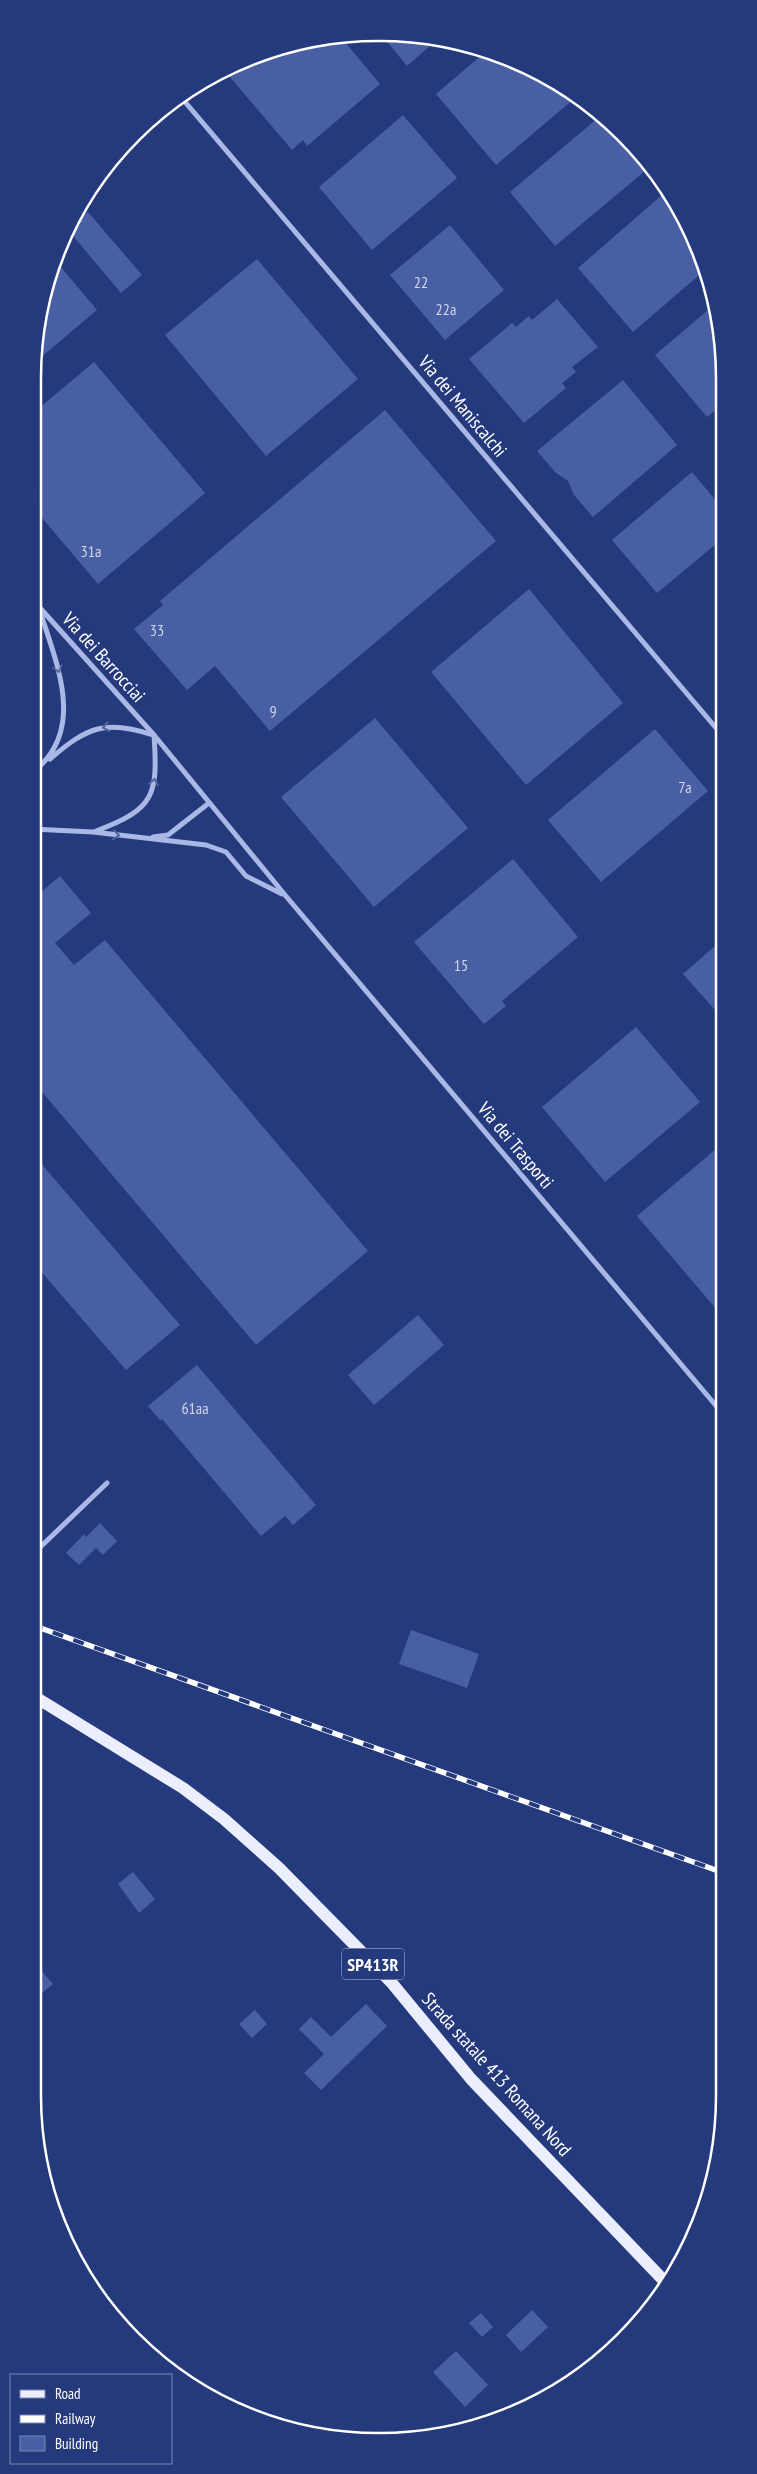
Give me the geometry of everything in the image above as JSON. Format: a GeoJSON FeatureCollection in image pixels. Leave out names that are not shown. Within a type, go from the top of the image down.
{"type":"FeatureCollection","features":[{"type":"Feature","properties":{"kind":"main road","name":"Strada statale 413 Romana Nord"},"geometry":{"type":"LineString","coordinates":[[41,1701],[183,1788],[224,1819],[279,1868],[391,1982],[472,2079],[662,2279]]}},
{"type":"Feature","properties":{"kind":"street","name":"Via dei Maniscalchi"},"geometry":{"type":"LineString","coordinates":[[185,102],[716,728]]}},
{"type":"Feature","properties":{"kind":"street","name":"Via dei Barrocciai"},"geometry":{"type":"LineString","coordinates":[[41,609],[154,735]]}},
{"type":"Feature","properties":{"kind":"street"},"geometry":{"type":"LineString","coordinates":[[41,615],[63,682],[64,700],[63,720],[58,742],[47,762]]}},
{"type":"Feature","properties":{"kind":"street"},"geometry":{"type":"LineString","coordinates":[[41,766],[65,746],[84,734],[101,728],[112,725],[130,727],[154,735]]}},
{"type":"Feature","properties":{"kind":"street","name":"Via dei Trasporti"},"geometry":{"type":"LineString","coordinates":[[154,735],[285,895],[716,1406]]}},
{"type":"Feature","properties":{"kind":"street","name":"Via dei Trasporti"},"geometry":{"type":"LineString","coordinates":[[93,832],[132,815],[144,805],[152,793],[156,780],[154,735]]}},
{"type":"Feature","properties":{"kind":"street","name":"Via dei Trasporti"},"geometry":{"type":"LineString","coordinates":[[148,838],[168,834],[209,803]]}},
{"type":"Feature","properties":{"kind":"street","name":"Via dei Trasporti"},"geometry":{"type":"LineString","coordinates":[[41,829],[93,832],[206,845],[226,852],[246,876],[285,895]]}},
{"type":"Feature","properties":{"kind":"street"},"geometry":{"type":"LineString","coordinates":[[41,1546],[107,1483]]}},
{"type":"Feature","properties":{"kind":"building"},"geometry":{"type":"Polygon","coordinates":[[[387,41],[431,45],[407,66],[387,41]]]}},
{"type":"Feature","properties":{"kind":"building"},"geometry":{"type":"Polygon","coordinates":[[[346,43],[380,84],[307,146],[303,140],[292,150],[229,76],[270,59],[291,53],[346,43]]]}},
{"type":"Feature","properties":{"kind":"building"},"geometry":{"type":"Polygon","coordinates":[[[479,57],[528,76],[571,102],[496,165],[436,94],[479,57]]]}},
{"type":"Feature","properties":{"kind":"building"},"geometry":{"type":"Polygon","coordinates":[[[403,115],[457,178],[372,250],[319,187],[403,115]]]}},
{"type":"Feature","properties":{"kind":"building"},"geometry":{"type":"Polygon","coordinates":[[[595,120],[617,140],[645,171],[555,246],[510,192],[595,120]]]}},
{"type":"Feature","properties":{"kind":"building"},"geometry":{"type":"Polygon","coordinates":[[[662,195],[681,229],[699,275],[633,332],[578,268],[662,195]]]}},
{"type":"Feature","properties":{"kind":"building"},"geometry":{"type":"Polygon","coordinates":[[[88,212],[142,275],[121,293],[73,236],[82,217],[88,212]]]}},
{"type":"Feature","properties":{"kind":"building"},"geometry":{"type":"Polygon","coordinates":[[[450,225],[504,290],[445,340],[390,275],[450,225]]]}},
{"type":"Feature","properties":{"kind":"building"},"geometry":{"type":"Polygon","coordinates":[[[257,259],[358,379],[266,456],[165,335],[257,259]]]}},
{"type":"Feature","properties":{"kind":"building"},"geometry":{"type":"Polygon","coordinates":[[[60,266],[97,310],[42,356],[48,313],[60,266]]]}},
{"type":"Feature","properties":{"kind":"building"},"geometry":{"type":"Polygon","coordinates":[[[557,299],[598,347],[572,367],[576,372],[562,383],[566,388],[524,423],[469,359],[512,323],[516,327],[529,316],[532,320],[557,299]]]}},
{"type":"Feature","properties":{"kind":"building"},"geometry":{"type":"Polygon","coordinates":[[[708,310],[715,356],[716,410],[707,417],[655,355],[708,310]]]}},
{"type":"Feature","properties":{"kind":"building"},"geometry":{"type":"Polygon","coordinates":[[[94,362],[205,493],[98,584],[41,517],[41,406],[94,362]]]}},
{"type":"Feature","properties":{"kind":"building"},"geometry":{"type":"Polygon","coordinates":[[[623,380],[677,445],[593,517],[574,495],[568,481],[556,473],[537,451],[623,380]]]}},
{"type":"Feature","properties":{"kind":"building"},"geometry":{"type":"Polygon","coordinates":[[[385,410],[496,541],[270,731],[215,666],[187,690],[134,629],[163,605],[160,601],[385,410]]]}},
{"type":"Feature","properties":{"kind":"building"},"geometry":{"type":"Polygon","coordinates":[[[692,472],[716,501],[716,544],[657,593],[612,540],[692,472]]]}},
{"type":"Feature","properties":{"kind":"building"},"geometry":{"type":"Polygon","coordinates":[[[529,589],[623,703],[526,785],[431,672],[529,589]]]}},
{"type":"Feature","properties":{"kind":"building"},"geometry":{"type":"Polygon","coordinates":[[[375,718],[468,828],[374,907],[281,797],[375,718]]]}},
{"type":"Feature","properties":{"kind":"building"},"geometry":{"type":"Polygon","coordinates":[[[655,729],[708,791],[601,882],[548,820],[655,729]]]}},
{"type":"Feature","properties":{"kind":"building"},"geometry":{"type":"Polygon","coordinates":[[[513,859],[578,937],[502,1001],[506,1006],[484,1024],[414,942],[513,859]]]}},
{"type":"Feature","properties":{"kind":"building"},"geometry":{"type":"Polygon","coordinates":[[[60,876],[91,913],[55,943],[74,965],[105,940],[368,1251],[256,1345],[41,1091],[41,892],[60,876]]]}},
{"type":"Feature","properties":{"kind":"building"},"geometry":{"type":"Polygon","coordinates":[[[716,945],[716,1011],[683,974],[716,945]]]}},
{"type":"Feature","properties":{"kind":"building"},"geometry":{"type":"Polygon","coordinates":[[[636,1027],[700,1102],[605,1182],[542,1107],[636,1027]]]}},
{"type":"Feature","properties":{"kind":"building"},"geometry":{"type":"Polygon","coordinates":[[[716,1149],[716,1309],[637,1216],[716,1149]]]}},
{"type":"Feature","properties":{"kind":"building"},"geometry":{"type":"Polygon","coordinates":[[[41,1163],[180,1325],[126,1370],[41,1271],[41,1163]]]}},
{"type":"Feature","properties":{"kind":"building"},"geometry":{"type":"Polygon","coordinates":[[[418,1315],[444,1345],[374,1405],[348,1375],[418,1315]]]}},
{"type":"Feature","properties":{"kind":"building"},"geometry":{"type":"Polygon","coordinates":[[[197,1365],[316,1505],[293,1525],[285,1516],[261,1536],[162,1419],[160,1420],[148,1406],[197,1365]]]}},
{"type":"Feature","properties":{"kind":"building"},"geometry":{"type":"Polygon","coordinates":[[[100,1523],[117,1541],[103,1555],[96,1548],[79,1565],[66,1553],[84,1534],[86,1537],[100,1523]]]}},
{"type":"Feature","properties":{"kind":"building"},"geometry":{"type":"Polygon","coordinates":[[[411,1630],[479,1654],[467,1688],[399,1664],[411,1630]]]}},
{"type":"Feature","properties":{"kind":"building"},"geometry":{"type":"Polygon","coordinates":[[[133,1872],[155,1899],[139,1913],[118,1884],[133,1872]]]}},
{"type":"Feature","properties":{"kind":"building"},"geometry":{"type":"Polygon","coordinates":[[[41,1970],[53,1984],[41,1994],[41,1970]]]}},
{"type":"Feature","properties":{"kind":"building"},"geometry":{"type":"Polygon","coordinates":[[[366,2004],[387,2026],[321,2090],[304,2073],[324,2054],[299,2029],[311,2017],[331,2037],[366,2004]]]}},
{"type":"Feature","properties":{"kind":"building"},"geometry":{"type":"Polygon","coordinates":[[[255,2010],[267,2024],[252,2038],[239,2024],[255,2010]]]}},
{"type":"Feature","properties":{"kind":"building"},"geometry":{"type":"Polygon","coordinates":[[[532,2310],[548,2327],[521,2352],[506,2335],[532,2310]]]}},
{"type":"Feature","properties":{"kind":"building"},"geometry":{"type":"Polygon","coordinates":[[[481,2313],[493,2327],[482,2337],[469,2323],[481,2313]]]}},
{"type":"Feature","properties":{"kind":"building"},"geometry":{"type":"Polygon","coordinates":[[[456,2351],[488,2385],[465,2407],[433,2372],[456,2351]]]}},
{"type":"Feature","properties":{"kind":"railway"},"geometry":{"type":"LineString","coordinates":[[41,1628],[716,1870]]}}]}
